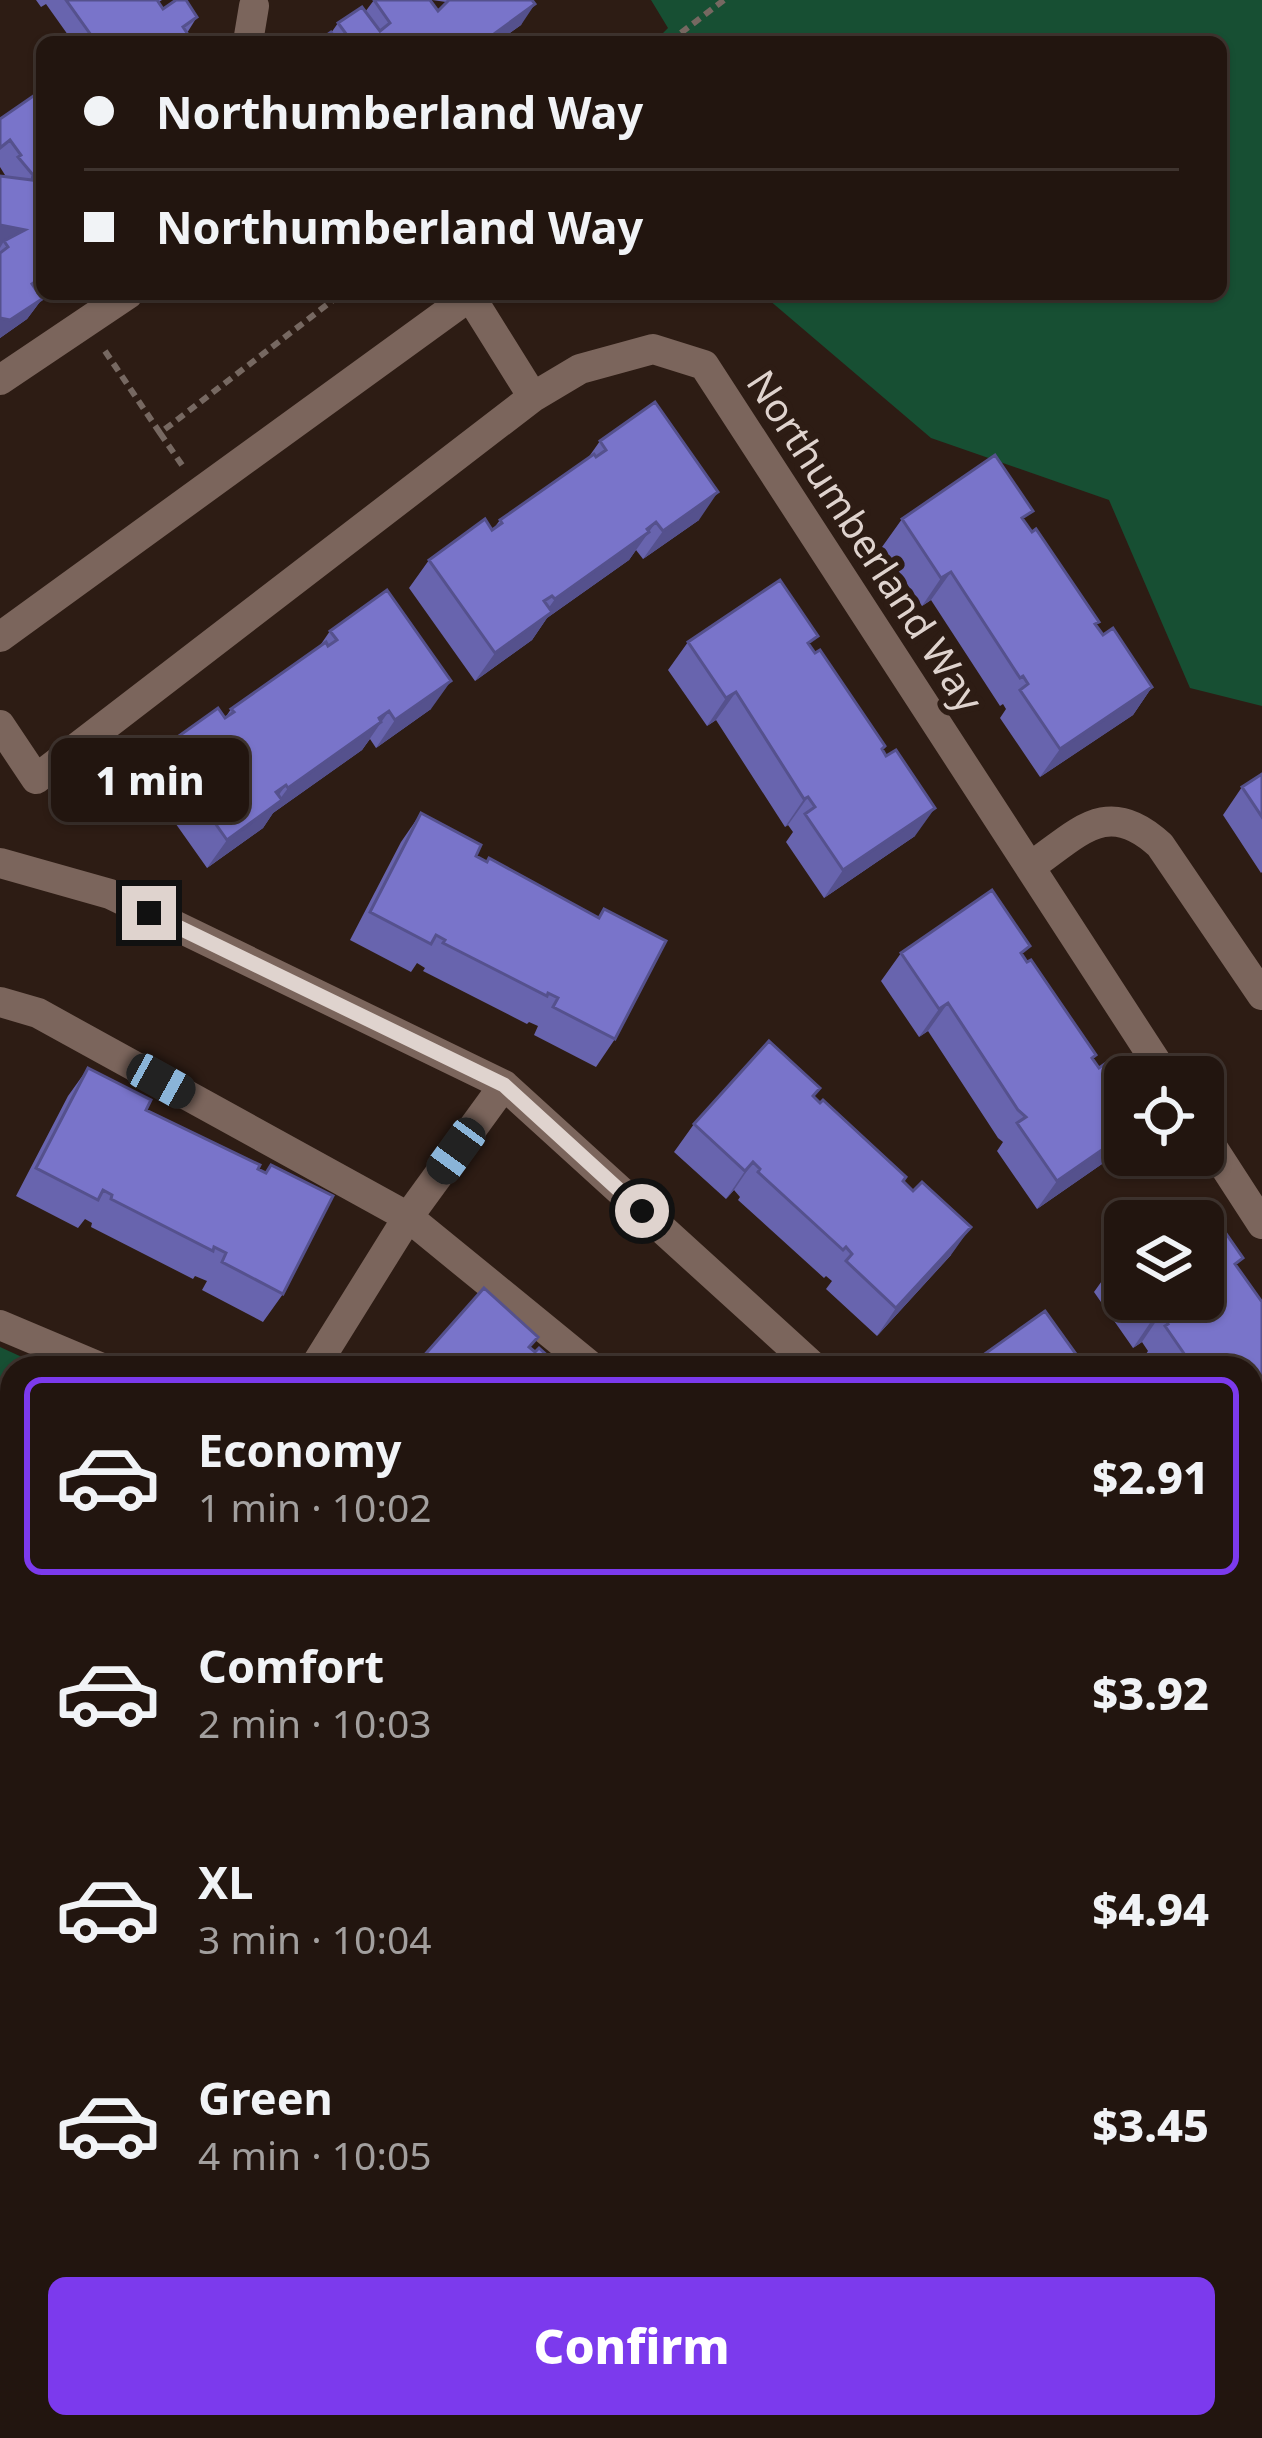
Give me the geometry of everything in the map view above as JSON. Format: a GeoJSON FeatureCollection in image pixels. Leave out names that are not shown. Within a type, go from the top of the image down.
{"type":"FeatureCollection","features":[{"type":"Feature","properties":{"kind":"street"},"geometry":{"type":"LineString","coordinates":[[249,36],[256,2]]}},
{"type":"Feature","properties":{"kind":"street"},"geometry":{"type":"LineString","coordinates":[[0,380],[119,300]]}},
{"type":"Feature","properties":{"kind":"street"},"geometry":{"type":"LineString","coordinates":[[0,637],[464,300]]}},
{"type":"Feature","properties":{"kind":"street"},"geometry":{"type":"LineString","coordinates":[[472,300],[533,397]]}},
{"type":"Feature","properties":{"kind":"street","name":"Northumberland Way"},"geometry":{"type":"LineString","coordinates":[[0,725],[36,779],[533,397],[580,369],[652,349],[704,365],[1152,1056]]}},
{"type":"Feature","properties":{"kind":"street"},"geometry":{"type":"LineString","coordinates":[[1030,867],[1089,826],[1111,820],[1138,825],[1160,845],[1262,995]]}},
{"type":"Feature","properties":{"kind":"street"},"geometry":{"type":"LineString","coordinates":[[0,862],[110,894],[504,1085],[802,1356]]}},
{"type":"Feature","properties":{"kind":"street"},"geometry":{"type":"LineString","coordinates":[[0,1002],[38,1012],[408,1217],[577,1356]]}},
{"type":"Feature","properties":{"kind":"street"},"geometry":{"type":"LineString","coordinates":[[321,1356],[408,1217],[504,1085]]}},
{"type":"Feature","properties":{"kind":"street"},"geometry":{"type":"LineString","coordinates":[[1224,1165],[1262,1224]]}},
{"type":"Feature","properties":{"kind":"street"},"geometry":{"type":"LineString","coordinates":[[0,1325],[73,1356]]}},
{"type":"Feature","properties":{"kind":"path"},"geometry":{"type":"LineString","coordinates":[[677,36],[724,0]]}},
{"type":"Feature","properties":{"kind":"path"},"geometry":{"type":"LineString","coordinates":[[160,433],[332,300]]}},
{"type":"Feature","properties":{"kind":"path"},"geometry":{"type":"LineString","coordinates":[[86,323],[200,492]]}},
{"type":"Feature","properties":{"kind":"green space"},"geometry":{"type":"Polygon","coordinates":[[[651,0],[1262,0],[1262,706],[1190,688],[1109,500],[931,438],[769,300],[1227,300],[1227,36],[660,36],[668,28],[651,0]]]}},
{"type":"Feature","properties":{"kind":"building"},"geometry":{"type":"Polygon","coordinates":[[[66,0],[157,0],[163,9],[176,0],[186,0],[197,17],[183,27],[189,36],[92,36],[66,0]]]}},
{"type":"Feature","properties":{"kind":"building"},"geometry":{"type":"Polygon","coordinates":[[[374,0],[430,0],[438,11],[449,0],[532,0],[535,4],[491,36],[348,36],[338,23],[362,7],[380,31],[390,23],[374,0]]]}},
{"type":"Feature","properties":{"kind":"building"},"geometry":{"type":"Polygon","coordinates":[[[36,94],[36,281],[32,284],[36,300],[40,300],[10,320],[0,318],[0,253],[8,247],[4,241],[25,230],[0,225],[0,176],[32,180],[33,175],[10,140],[0,148],[0,119],[36,94]]]}},
{"type":"Feature","properties":{"kind":"building"},"geometry":{"type":"Polygon","coordinates":[[[655,402],[718,492],[663,531],[656,522],[649,532],[555,599],[544,601],[552,612],[495,653],[429,560],[485,519],[492,530],[594,454],[606,450],[600,441],[655,402]]]}},
{"type":"Feature","properties":{"kind":"building"},"geometry":{"type":"Polygon","coordinates":[[[995,455],[1033,511],[1022,518],[1032,532],[1036,529],[1103,635],[1113,628],[1152,687],[1060,749],[1020,690],[1028,684],[1023,676],[1020,678],[951,572],[941,578],[902,519],[995,455]]]}},
{"type":"Feature","properties":{"kind":"building"},"geometry":{"type":"Polygon","coordinates":[[[780,580],[818,636],[808,643],[815,653],[820,650],[885,746],[886,756],[896,750],[935,808],[843,870],[805,814],[815,807],[808,797],[804,799],[736,692],[726,698],[688,642],[780,580]]]}},
{"type":"Feature","properties":{"kind":"building"},"geometry":{"type":"Polygon","coordinates":[[[387,590],[451,681],[395,720],[389,711],[379,718],[381,722],[276,792],[282,800],[227,840],[162,748],[218,708],[225,718],[326,642],[328,646],[337,640],[330,631],[387,590]]]}},
{"type":"Feature","properties":{"kind":"building"},"geometry":{"type":"Polygon","coordinates":[[[1262,774],[1262,817],[1242,787],[1262,774]]]}},
{"type":"Feature","properties":{"kind":"building"},"geometry":{"type":"Polygon","coordinates":[[[421,813],[481,845],[476,856],[487,862],[489,858],[599,918],[604,909],[666,941],[615,1039],[553,1007],[558,998],[443,943],[436,935],[431,944],[370,912],[421,813]]]}},
{"type":"Feature","properties":{"kind":"building"},"geometry":{"type":"Polygon","coordinates":[[[992,890],[1030,946],[1021,953],[1027,962],[1031,960],[1096,1055],[1092,1058],[1099,1068],[1104,1064],[1104,1149],[1057,1181],[1017,1123],[1026,1117],[948,1003],[939,1009],[901,953],[992,890]]]}},
{"type":"Feature","properties":{"kind":"building"},"geometry":{"type":"Polygon","coordinates":[[[769,1041],[820,1088],[813,1096],[906,1177],[903,1181],[913,1191],[922,1182],[971,1227],[896,1308],[846,1261],[852,1254],[846,1247],[843,1250],[758,1172],[753,1162],[745,1171],[694,1124],[769,1041]]]}},
{"type":"Feature","properties":{"kind":"building"},"geometry":{"type":"Polygon","coordinates":[[[88,1068],[151,1100],[146,1110],[260,1165],[258,1169],[266,1173],[271,1165],[333,1196],[283,1294],[222,1262],[226,1253],[214,1247],[213,1251],[111,1199],[103,1190],[98,1200],[36,1168],[88,1068]]]}},
{"type":"Feature","properties":{"kind":"building"},"geometry":{"type":"Polygon","coordinates":[[[1224,1231],[1243,1258],[1235,1264],[1262,1302],[1262,1356],[1186,1356],[1165,1320],[1224,1320],[1224,1231]]]}},
{"type":"Feature","properties":{"kind":"building"},"geometry":{"type":"Polygon","coordinates":[[[484,1288],[538,1337],[529,1347],[548,1356],[424,1356],[484,1288]]]}},
{"type":"Feature","properties":{"kind":"building"},"geometry":{"type":"Polygon","coordinates":[[[1045,1311],[1077,1356],[982,1356],[1045,1311]]]}},
{"type":"Feature","properties":{"kind":"route"},"geometry":{"type":"LineString","coordinates":[[149,913],[504,1085],[642,1211]]}}]}
